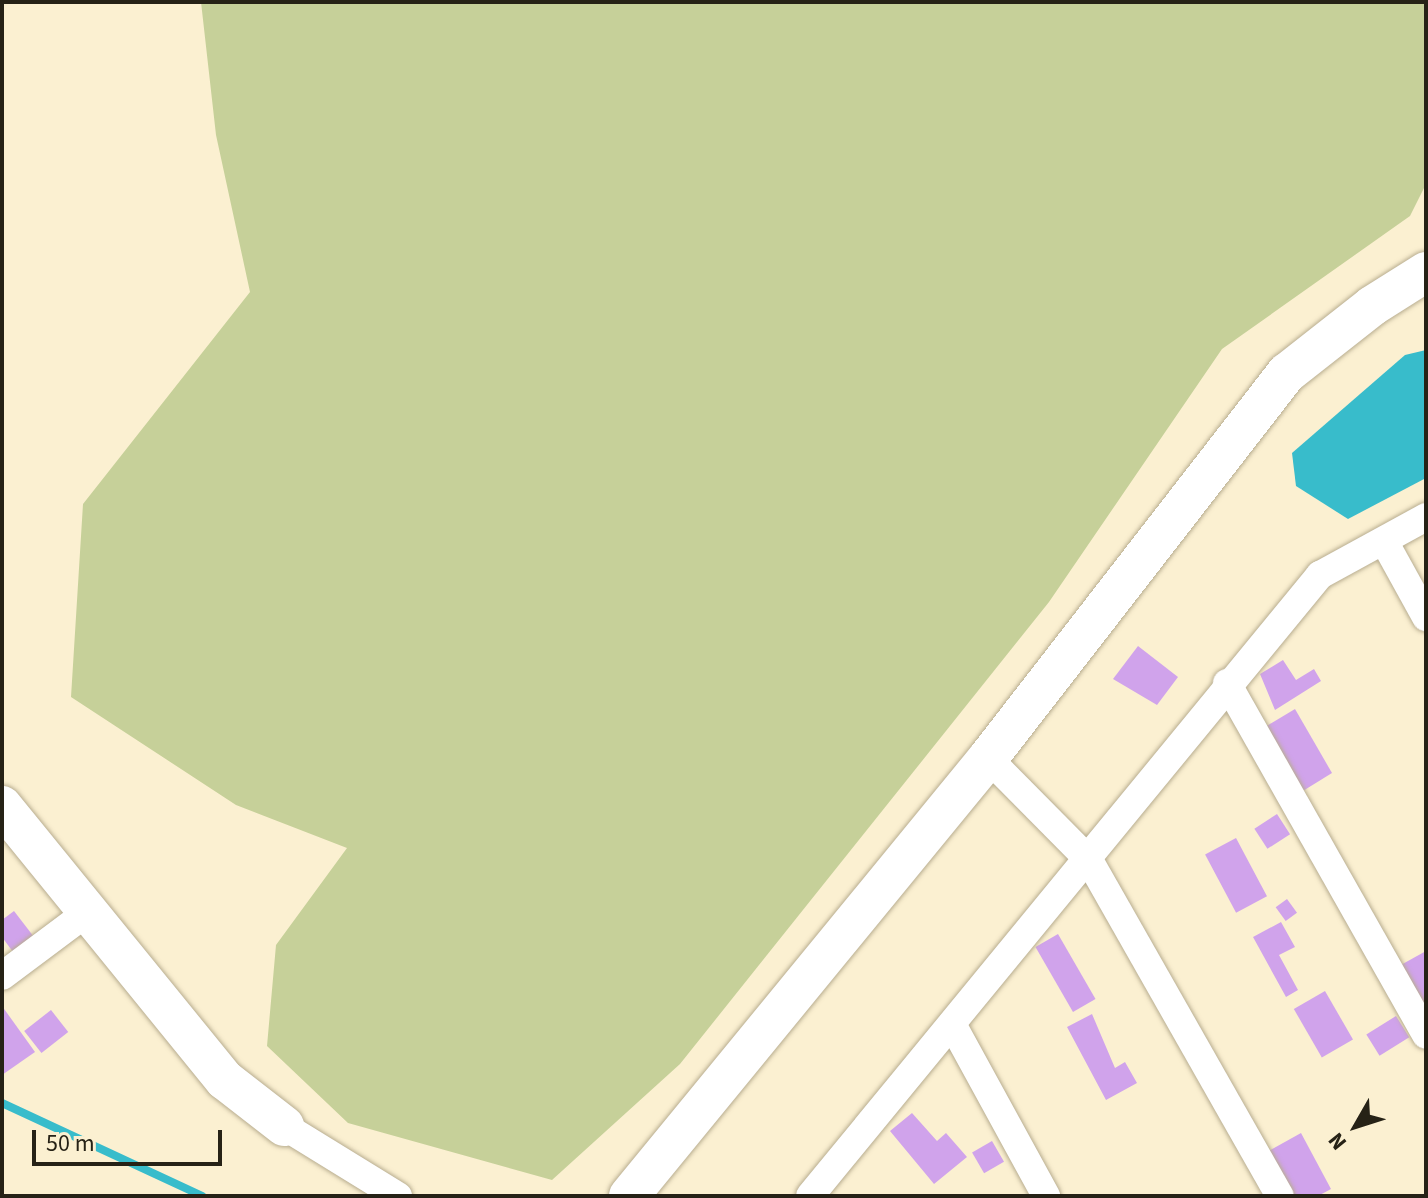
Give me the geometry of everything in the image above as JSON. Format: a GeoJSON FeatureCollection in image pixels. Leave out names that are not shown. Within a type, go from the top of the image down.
{"type":"FeatureCollection","features":[{"type":"Feature","properties":{"kind":"street"},"geometry":{"type":"LineString","coordinates":[[629,1196],[988,758],[1287,373],[1372,306],[1426,272]]}},
{"type":"Feature","properties":{"kind":"street"},"geometry":{"type":"LineString","coordinates":[[813,1195],[1089,860],[1227,683],[1320,575],[1426,517]]}},
{"type":"Feature","properties":{"kind":"street"},"geometry":{"type":"LineString","coordinates":[[1384,541],[1426,617]]}},
{"type":"Feature","properties":{"kind":"street"},"geometry":{"type":"LineString","coordinates":[[1227,683],[1426,1035]]}},
{"type":"Feature","properties":{"kind":"street"},"geometry":{"type":"LineString","coordinates":[[988,758],[1089,860],[1280,1196]]}},
{"type":"Feature","properties":{"kind":"street"},"geometry":{"type":"LineString","coordinates":[[2,806],[225,1080],[284,1126],[398,1196]]}},
{"type":"Feature","properties":{"kind":"street"},"geometry":{"type":"LineString","coordinates":[[2,976],[89,911]]}},
{"type":"Feature","properties":{"kind":"street"},"geometry":{"type":"LineString","coordinates":[[952,1024],[1046,1196]]}},
{"type":"Feature","properties":{"kind":"green space"},"geometry":{"type":"Polygon","coordinates":[[[201,2],[1426,2],[1426,184],[1410,216],[1222,349],[1049,602],[680,1064],[552,1180],[348,1123],[267,1046],[276,945],[347,848],[236,805],[71,697],[83,504],[250,292],[216,135],[201,2]]]}},
{"type":"Feature","properties":{"kind":"water"},"geometry":{"type":"Polygon","coordinates":[[[1426,350],[1426,478],[1348,519],[1296,486],[1292,453],[1405,355],[1426,350]]]}},
{"type":"Feature","properties":{"kind":"building"},"geometry":{"type":"Polygon","coordinates":[[[1138,646],[1178,677],[1157,705],[1113,679],[1138,646]]]}},
{"type":"Feature","properties":{"kind":"building"},"geometry":{"type":"Polygon","coordinates":[[[1283,660],[1296,680],[1314,669],[1321,681],[1275,710],[1260,674],[1283,660]]]}},
{"type":"Feature","properties":{"kind":"building"},"geometry":{"type":"Polygon","coordinates":[[[1295,709],[1332,773],[1298,794],[1265,727],[1295,709]]]}},
{"type":"Feature","properties":{"kind":"building"},"geometry":{"type":"Polygon","coordinates":[[[1277,814],[1290,834],[1267,849],[1254,829],[1277,814]]]}},
{"type":"Feature","properties":{"kind":"building"},"geometry":{"type":"Polygon","coordinates":[[[1236,838],[1267,896],[1236,913],[1205,854],[1236,838]]]}},
{"type":"Feature","properties":{"kind":"building"},"geometry":{"type":"Polygon","coordinates":[[[1287,899],[1297,913],[1286,921],[1276,907],[1287,899]]]}},
{"type":"Feature","properties":{"kind":"building"},"geometry":{"type":"Polygon","coordinates":[[[14,911],[34,937],[13,952],[2,937],[2,920],[14,911]]]}},
{"type":"Feature","properties":{"kind":"building"},"geometry":{"type":"Polygon","coordinates":[[[1281,922],[1295,947],[1279,955],[1298,990],[1286,997],[1253,937],[1281,922]]]}},
{"type":"Feature","properties":{"kind":"building"},"geometry":{"type":"Polygon","coordinates":[[[1058,934],[1096,999],[1073,1012],[1035,947],[1058,934]]]}},
{"type":"Feature","properties":{"kind":"building"},"geometry":{"type":"Polygon","coordinates":[[[1426,951],[1426,1013],[1399,966],[1426,951]]]}},
{"type":"Feature","properties":{"kind":"building"},"geometry":{"type":"Polygon","coordinates":[[[1325,991],[1353,1039],[1322,1057],[1294,1009],[1325,991]]]}},
{"type":"Feature","properties":{"kind":"building"},"geometry":{"type":"Polygon","coordinates":[[[2,1006],[35,1052],[2,1075],[2,1006]]]}},
{"type":"Feature","properties":{"kind":"building"},"geometry":{"type":"Polygon","coordinates":[[[51,1010],[68,1032],[41,1053],[24,1031],[51,1010]]]}},
{"type":"Feature","properties":{"kind":"building"},"geometry":{"type":"Polygon","coordinates":[[[1092,1014],[1115,1068],[1125,1062],[1137,1083],[1106,1100],[1067,1027],[1092,1014]]]}},
{"type":"Feature","properties":{"kind":"building"},"geometry":{"type":"Polygon","coordinates":[[[1396,1016],[1409,1037],[1380,1056],[1366,1035],[1396,1016]]]}},
{"type":"Feature","properties":{"kind":"building"},"geometry":{"type":"Polygon","coordinates":[[[912,1113],[937,1141],[946,1133],[967,1157],[934,1184],[890,1131],[912,1113]]]}},
{"type":"Feature","properties":{"kind":"building"},"geometry":{"type":"Polygon","coordinates":[[[1301,1133],[1331,1189],[1318,1196],[1291,1196],[1267,1152],[1301,1133]]]}},
{"type":"Feature","properties":{"kind":"building"},"geometry":{"type":"Polygon","coordinates":[[[992,1141],[1004,1162],[984,1173],[972,1152],[992,1141]]]}},
{"type":"Feature","properties":{"kind":"waterway"},"geometry":{"type":"LineString","coordinates":[[2,1103],[202,1196]]}}]}
